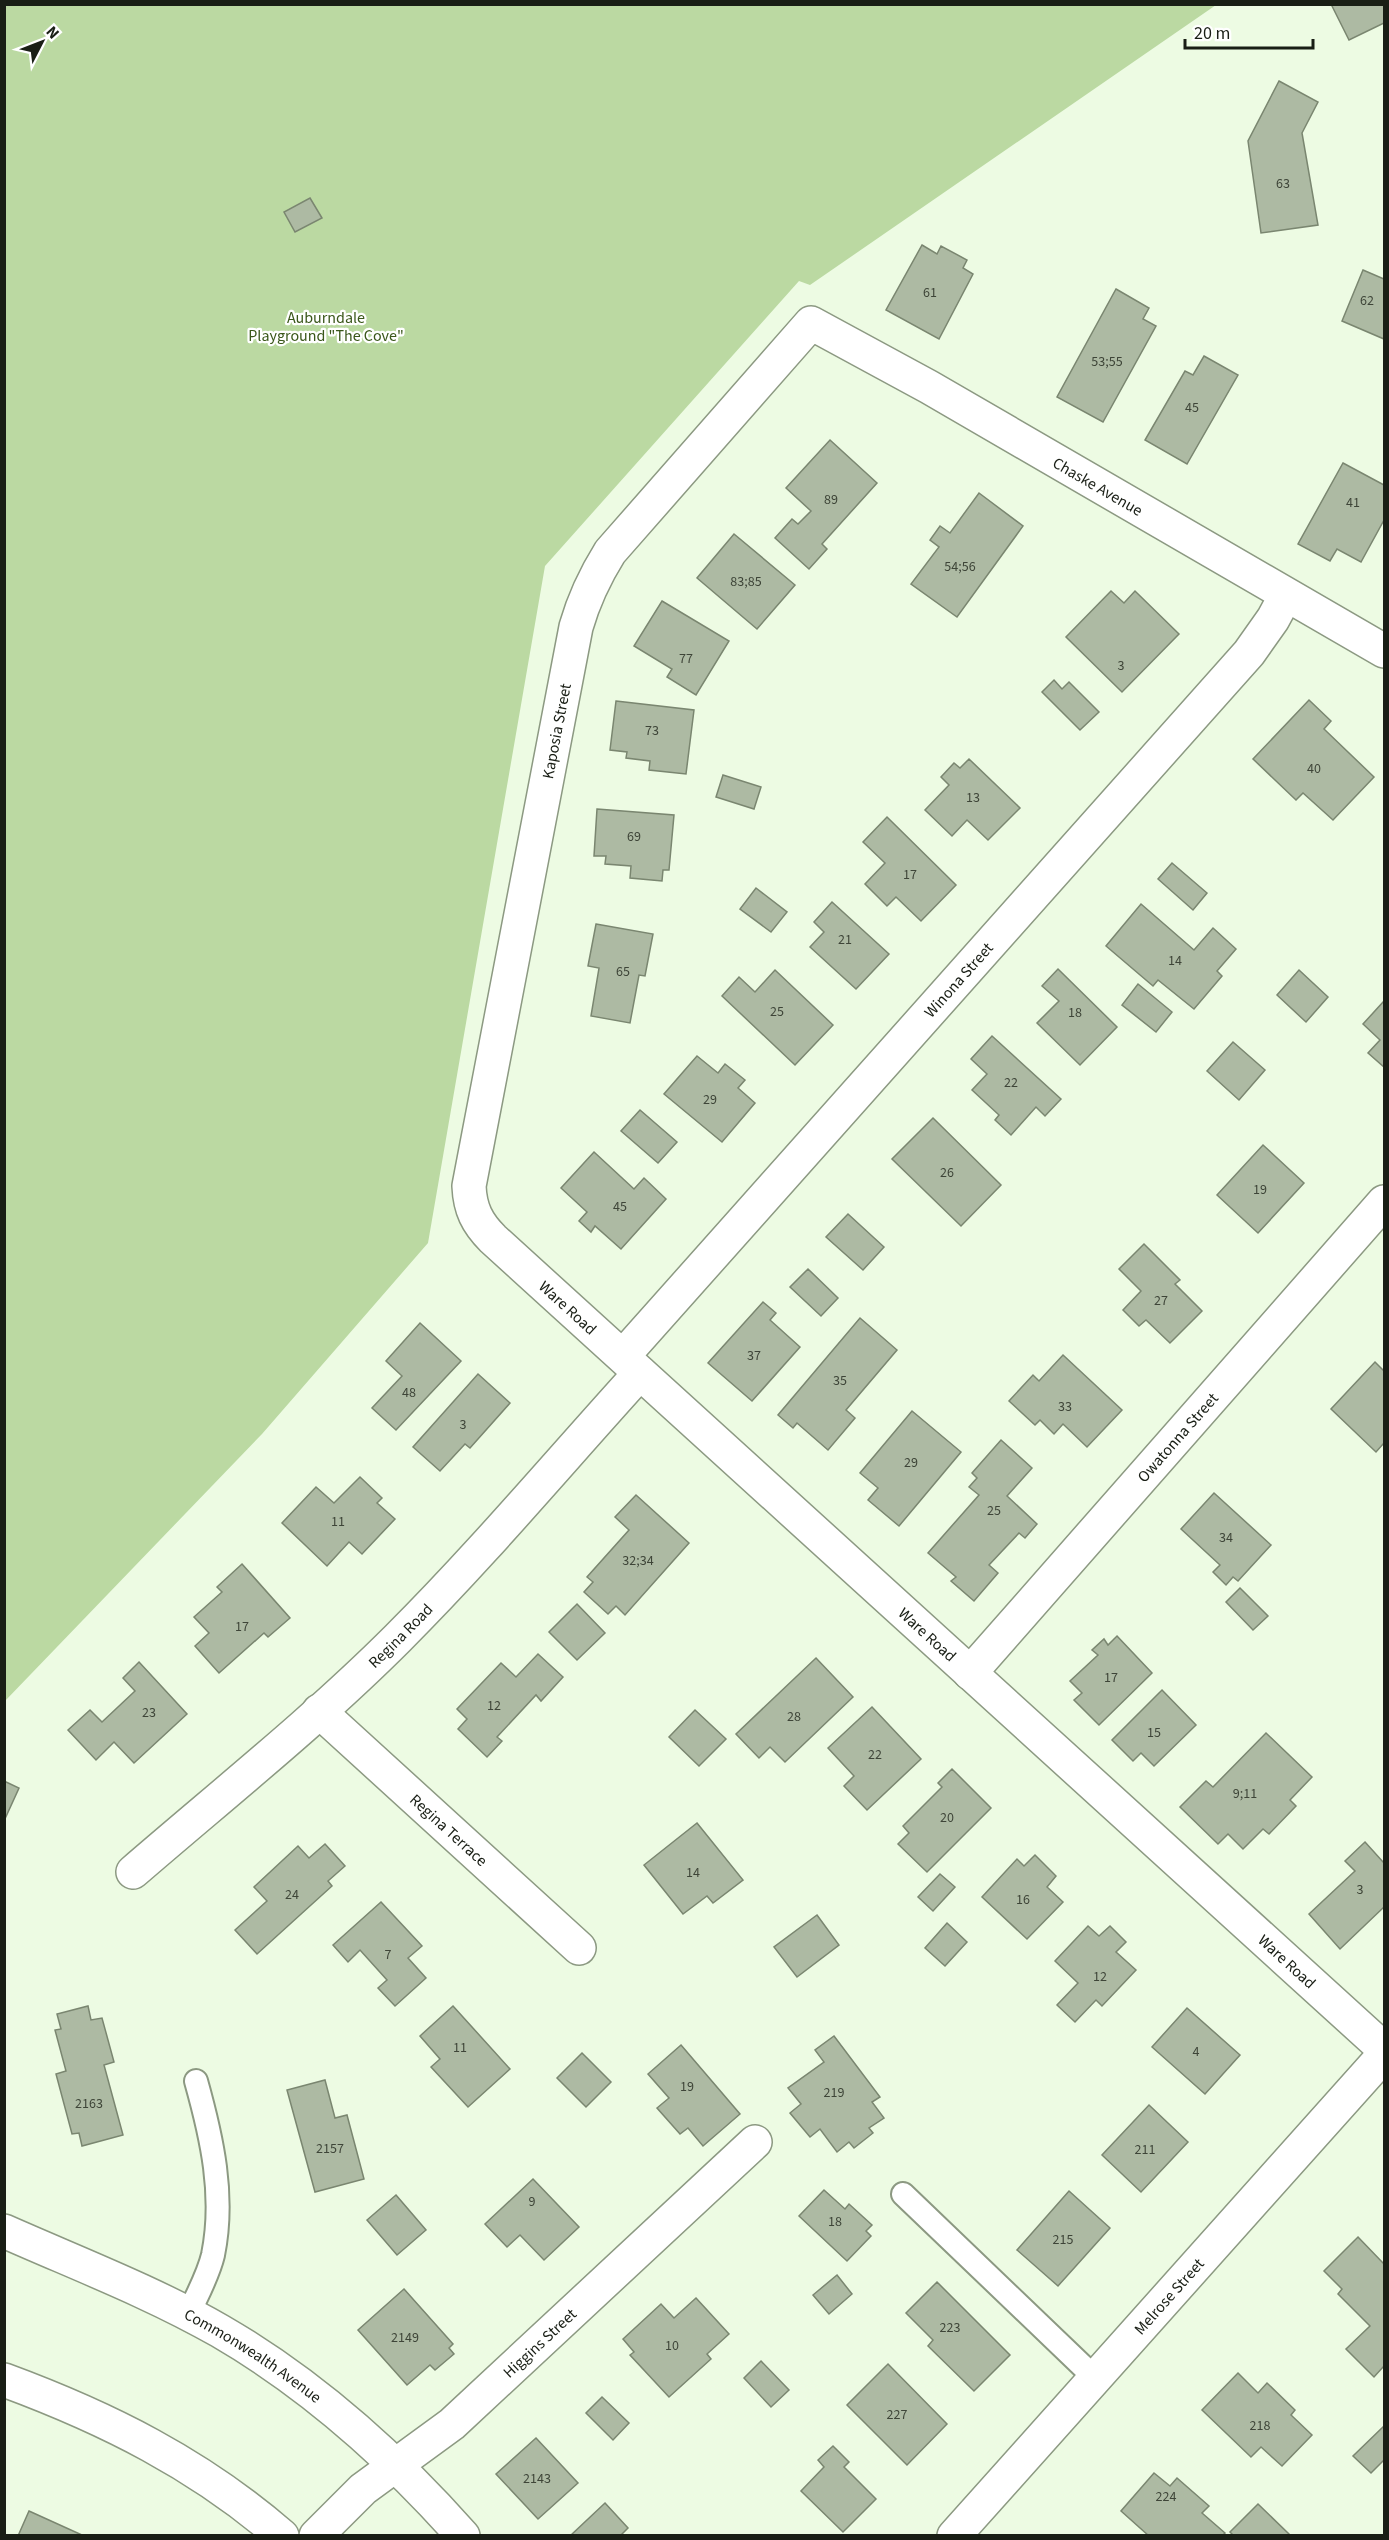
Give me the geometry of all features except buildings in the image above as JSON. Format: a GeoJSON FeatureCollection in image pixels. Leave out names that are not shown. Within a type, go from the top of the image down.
{"type":"FeatureCollection","features":[{"type":"Feature","properties":{"kind":"street","name":"Chaske Avenue"},"geometry":{"type":"LineString","coordinates":[[811,323],[929,387],[1384,651]]}},
{"type":"Feature","properties":{"kind":"street","name":"Kaposia Street"},"geometry":{"type":"LineString","coordinates":[[474,1216],[470,1202],[471,1171],[576,627],[584,601],[610,552],[811,323]]}},
{"type":"Feature","properties":{"kind":"street","name":"Winona Street"},"geometry":{"type":"LineString","coordinates":[[632,1365],[1249,653],[1273,620],[1286,595]]}},
{"type":"Feature","properties":{"kind":"street","name":"Owatonna Street"},"geometry":{"type":"LineString","coordinates":[[970,1672],[1384,1202]]}},
{"type":"Feature","properties":{"kind":"street","name":"Ware Road"},"geometry":{"type":"LineString","coordinates":[[474,1216],[493,1239],[1384,2049]]}},
{"type":"Feature","properties":{"kind":"street","name":"Regina Road"},"geometry":{"type":"LineString","coordinates":[[133,1872],[319,1711],[397,1639],[462,1572],[632,1365]]}},
{"type":"Feature","properties":{"kind":"street","name":"Regina Terrace"},"geometry":{"type":"LineString","coordinates":[[319,1711],[579,1948]]}},
{"type":"Feature","properties":{"kind":"street","name":"Melrose Street"},"geometry":{"type":"LineString","coordinates":[[954,2535],[1384,2055]]}},
{"type":"Feature","properties":{"kind":"street","name":"Higgins Street"},"geometry":{"type":"LineString","coordinates":[[316,2535],[342,2507],[452,2424],[755,2142]]}},
{"type":"Feature","properties":{"kind":"street","name":"Commonwealth Avenue"},"geometry":{"type":"LineString","coordinates":[[4,2231],[188,2315],[218,2330],[278,2368],[342,2416],[396,2465],[463,2535]]}},
{"type":"Feature","properties":{"kind":"street"},"geometry":{"type":"LineString","coordinates":[[4,2380],[83,2413],[176,2457],[236,2498],[282,2535]]}},
{"type":"Feature","properties":{"kind":"lane"},"geometry":{"type":"LineString","coordinates":[[188,2315],[203,2283],[212,2256],[218,2196],[209,2129],[196,2081]]}},
{"type":"Feature","properties":{"kind":"lane"},"geometry":{"type":"LineString","coordinates":[[903,2194],[1095,2378]]}},
{"type":"Feature","properties":{"kind":"green space","name":"Auburndale Playground \"The Cove\""},"geometry":{"type":"Polygon","coordinates":[[[4,5],[1216,5],[810,285],[799,281],[545,566],[428,1243],[262,1434],[5,1701],[4,5]]]}}]}
